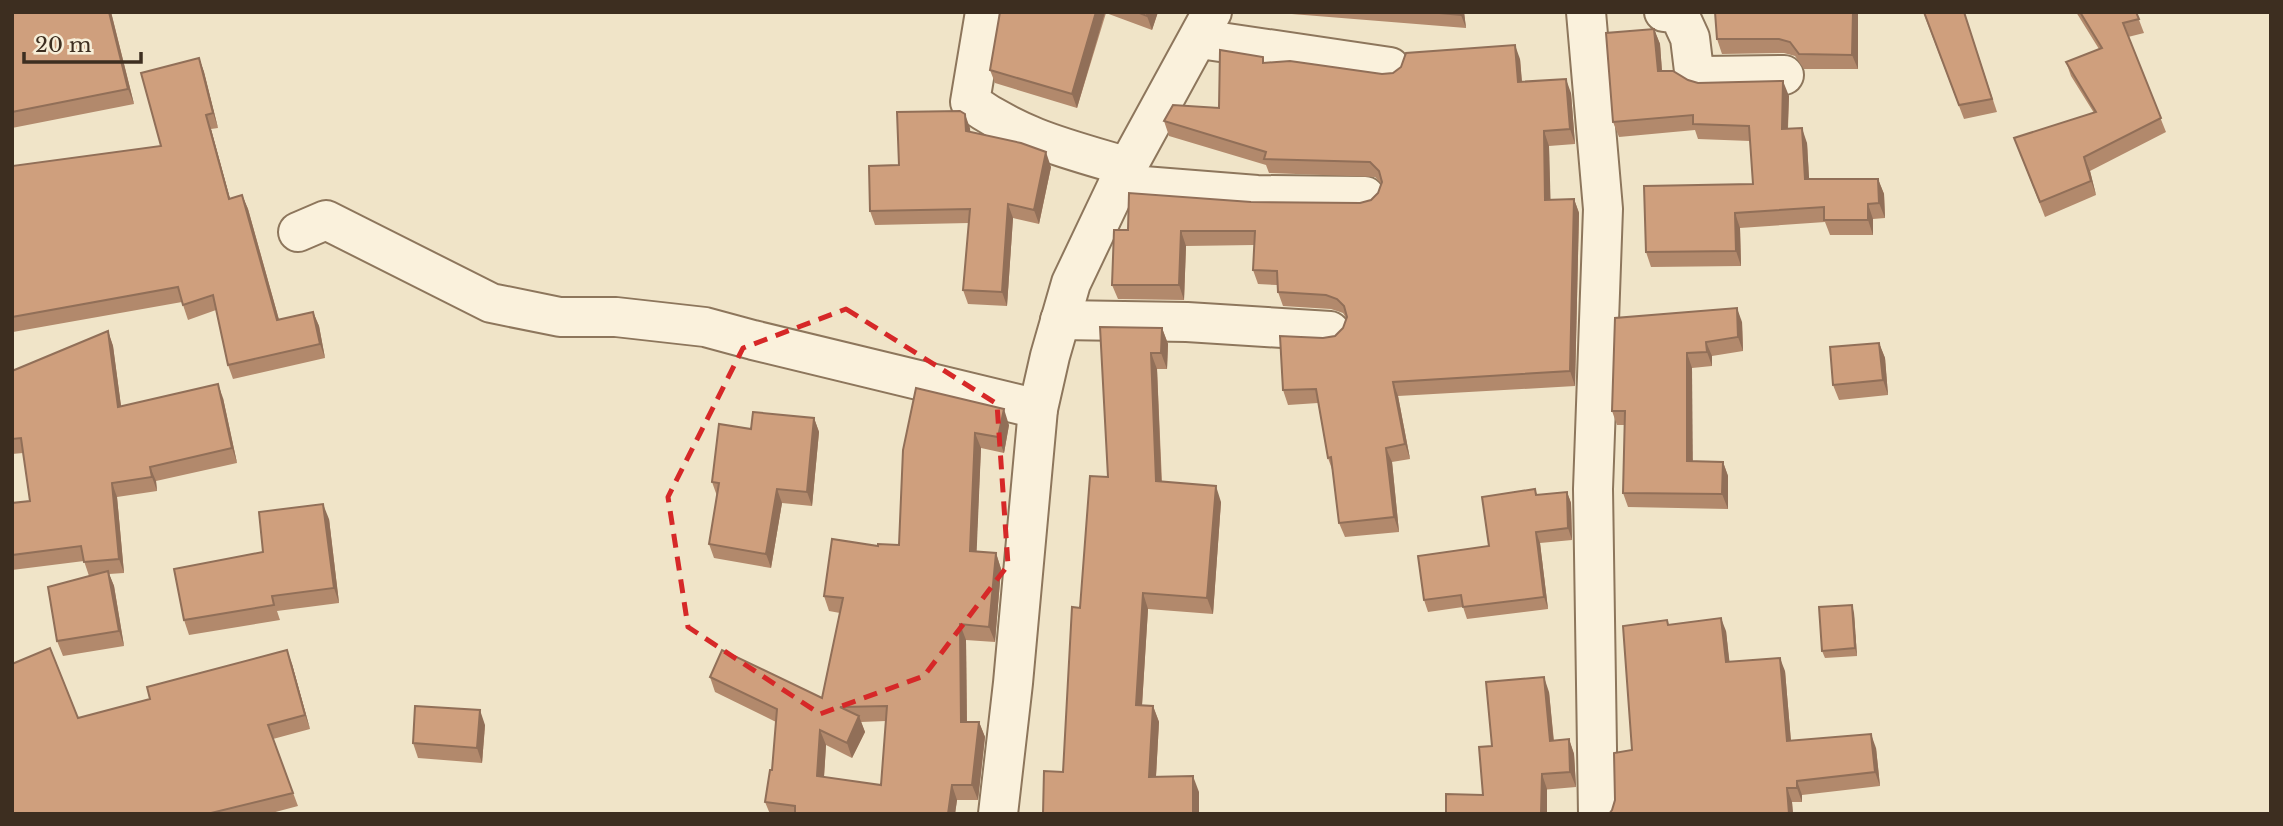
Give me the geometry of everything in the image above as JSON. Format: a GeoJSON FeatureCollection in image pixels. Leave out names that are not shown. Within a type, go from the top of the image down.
{"type":"FeatureCollection","features":[{"type":"Feature","properties":{"kind":"street"},"geometry":{"type":"LineString","coordinates":[[985,12],[970,102],[1003,125],[1123,175],[1257,195],[1365,196]]}},
{"type":"Feature","properties":{"kind":"street"},"geometry":{"type":"LineString","coordinates":[[1586,12],[1603,209],[1593,489],[1598,814]]}},
{"type":"Feature","properties":{"kind":"street"},"geometry":{"type":"LineString","coordinates":[[1664,12],[1679,14],[1690,38],[1694,71],[1703,76],[1784,75]]}},
{"type":"Feature","properties":{"kind":"street"},"geometry":{"type":"LineString","coordinates":[[998,814],[1015,670],[1038,408],[1072,283],[1123,175],[1206,26],[1390,66]]}},
{"type":"Feature","properties":{"kind":"street"},"geometry":{"type":"LineString","coordinates":[[298,232],[326,220],[491,303],[560,317],[616,317],[723,330],[753,340],[1038,408]]}},
{"type":"Feature","properties":{"kind":"street"},"geometry":{"type":"LineString","coordinates":[[1060,320],[1187,322],[1330,331]]}},
{"type":"Feature","properties":{"kind":"highlighted area"},"geometry":{"type":"Polygon","coordinates":[[[846,309],[997,404],[1008,565],[924,676],[820,714],[688,627],[668,497],[743,348],[846,309]]]}},
{"type":"Feature","properties":{"kind":"building"},"geometry":{"type":"Polygon","coordinates":[[[12,12],[109,12],[128,89],[12,112],[12,12]]]}},
{"type":"Feature","properties":{"kind":"building"},"geometry":{"type":"Polygon","coordinates":[[[1000,12],[1096,12],[1072,94],[990,70],[1000,12]]]}},
{"type":"Feature","properties":{"kind":"building"},"geometry":{"type":"Polygon","coordinates":[[[1428,12],[1461,12],[1461,15],[1428,12]]]}},
{"type":"Feature","properties":{"kind":"building"},"geometry":{"type":"Polygon","coordinates":[[[1715,12],[1853,12],[1852,55],[1799,54],[1790,42],[1779,39],[1717,39],[1715,12]]]}},
{"type":"Feature","properties":{"kind":"building"},"geometry":{"type":"Polygon","coordinates":[[[1924,12],[1964,12],[1992,99],[1959,105],[1924,12]]]}},
{"type":"Feature","properties":{"kind":"building"},"geometry":{"type":"Polygon","coordinates":[[[2080,12],[2136,12],[2139,19],[2123,23],[2161,118],[2084,157],[2091,181],[2040,202],[2014,138],[2096,112],[2066,62],[2102,48],[2080,12]]]}},
{"type":"Feature","properties":{"kind":"building"},"geometry":{"type":"Polygon","coordinates":[[[1654,29],[1658,71],[1673,71],[1698,83],[1783,81],[1782,129],[1802,128],[1805,179],[1878,179],[1879,203],[1868,204],[1868,220],[1824,220],[1824,207],[1735,213],[1736,251],[1646,252],[1644,186],[1753,184],[1749,126],[1693,124],[1693,115],[1613,122],[1606,33],[1654,29]]]}},
{"type":"Feature","properties":{"kind":"building"},"geometry":{"type":"Polygon","coordinates":[[[1515,45],[1518,82],[1566,79],[1570,129],[1544,131],[1545,200],[1574,199],[1570,371],[1393,382],[1405,444],[1386,448],[1394,517],[1339,523],[1331,457],[1328,458],[1316,389],[1283,390],[1280,336],[1335,336],[1343,328],[1347,317],[1344,306],[1337,299],[1326,295],[1278,292],[1277,271],[1253,270],[1255,231],[1181,231],[1179,285],[1112,285],[1114,230],[1128,230],[1129,193],[1251,202],[1360,203],[1371,200],[1378,193],[1382,182],[1379,171],[1370,162],[1264,159],[1266,152],[1164,121],[1173,105],[1219,108],[1220,50],[1263,57],[1263,63],[1290,61],[1382,74],[1393,73],[1401,67],[1406,53],[1515,45]]]}},
{"type":"Feature","properties":{"kind":"building"},"geometry":{"type":"Polygon","coordinates":[[[199,58],[213,113],[206,115],[229,199],[242,195],[277,320],[313,312],[320,344],[228,365],[213,295],[183,305],[178,287],[12,317],[12,166],[161,146],[141,73],[199,58]]]}},
{"type":"Feature","properties":{"kind":"building"},"geometry":{"type":"Polygon","coordinates":[[[960,111],[965,114],[966,131],[1021,143],[1046,152],[1034,210],[1008,204],[1002,292],[963,290],[970,209],[870,211],[869,166],[899,165],[897,112],[960,111]]]}},
{"type":"Feature","properties":{"kind":"building"},"geometry":{"type":"Polygon","coordinates":[[[1737,308],[1738,337],[1706,342],[1707,352],[1687,353],[1687,461],[1723,462],[1722,494],[1623,493],[1625,411],[1612,411],[1615,318],[1737,308]]]}},
{"type":"Feature","properties":{"kind":"building"},"geometry":{"type":"Polygon","coordinates":[[[1100,327],[1162,328],[1161,353],[1151,353],[1156,481],[1216,486],[1207,598],[1143,593],[1136,705],[1153,706],[1149,777],[1193,776],[1193,814],[1043,814],[1044,771],[1063,772],[1072,607],[1080,608],[1090,476],[1108,477],[1100,327]]]}},
{"type":"Feature","properties":{"kind":"building"},"geometry":{"type":"Polygon","coordinates":[[[108,331],[118,407],[218,384],[232,448],[150,467],[152,477],[112,483],[119,559],[84,562],[81,546],[12,555],[12,503],[30,501],[21,438],[12,439],[12,371],[108,331]]]}},
{"type":"Feature","properties":{"kind":"building"},"geometry":{"type":"Polygon","coordinates":[[[1879,343],[1883,380],[1833,385],[1830,347],[1879,343]]]}},
{"type":"Feature","properties":{"kind":"building"},"geometry":{"type":"Polygon","coordinates":[[[916,388],[1004,409],[998,437],[975,433],[970,551],[996,553],[989,627],[960,624],[961,722],[979,722],[972,785],[952,785],[948,814],[795,814],[795,806],[765,802],[772,770],[777,709],[710,677],[722,650],[822,698],[843,598],[824,596],[832,539],[878,546],[899,545],[903,450],[916,388]],[[887,706],[840,707],[859,716],[847,743],[820,730],[817,776],[881,785],[887,706]]]}},
{"type":"Feature","properties":{"kind":"building"},"geometry":{"type":"Polygon","coordinates":[[[753,412],[814,418],[807,492],[777,489],[766,554],[709,544],[719,483],[712,482],[719,424],[751,429],[753,412]]]}},
{"type":"Feature","properties":{"kind":"building"},"geometry":{"type":"Polygon","coordinates":[[[1535,489],[1536,495],[1567,492],[1568,528],[1536,532],[1544,597],[1463,607],[1461,595],[1424,600],[1418,556],[1489,546],[1482,497],[1535,489]]]}},
{"type":"Feature","properties":{"kind":"building"},"geometry":{"type":"Polygon","coordinates":[[[323,504],[334,588],[272,596],[274,605],[184,620],[174,569],[263,552],[259,512],[323,504]]]}},
{"type":"Feature","properties":{"kind":"building"},"geometry":{"type":"Polygon","coordinates":[[[108,571],[119,631],[57,641],[48,587],[108,571]]]}},
{"type":"Feature","properties":{"kind":"building"},"geometry":{"type":"Polygon","coordinates":[[[1852,605],[1855,648],[1822,651],[1819,607],[1852,605]]]}},
{"type":"Feature","properties":{"kind":"building"},"geometry":{"type":"Polygon","coordinates":[[[1721,618],[1726,662],[1780,658],[1787,741],[1871,734],[1875,772],[1797,781],[1797,788],[1787,788],[1789,814],[1609,814],[1615,800],[1614,753],[1632,750],[1623,626],[1667,620],[1668,625],[1721,618]]]}},
{"type":"Feature","properties":{"kind":"building"},"geometry":{"type":"Polygon","coordinates":[[[50,648],[78,718],[150,699],[147,687],[287,650],[305,715],[268,725],[293,793],[207,814],[12,814],[12,664],[50,648]]]}},
{"type":"Feature","properties":{"kind":"building"},"geometry":{"type":"Polygon","coordinates":[[[1544,677],[1550,741],[1569,739],[1570,772],[1542,774],[1541,814],[1446,814],[1446,794],[1483,795],[1479,747],[1492,746],[1486,682],[1544,677]]]}},
{"type":"Feature","properties":{"kind":"building"},"geometry":{"type":"Polygon","coordinates":[[[415,706],[480,710],[477,748],[413,743],[415,706]]]}}]}
